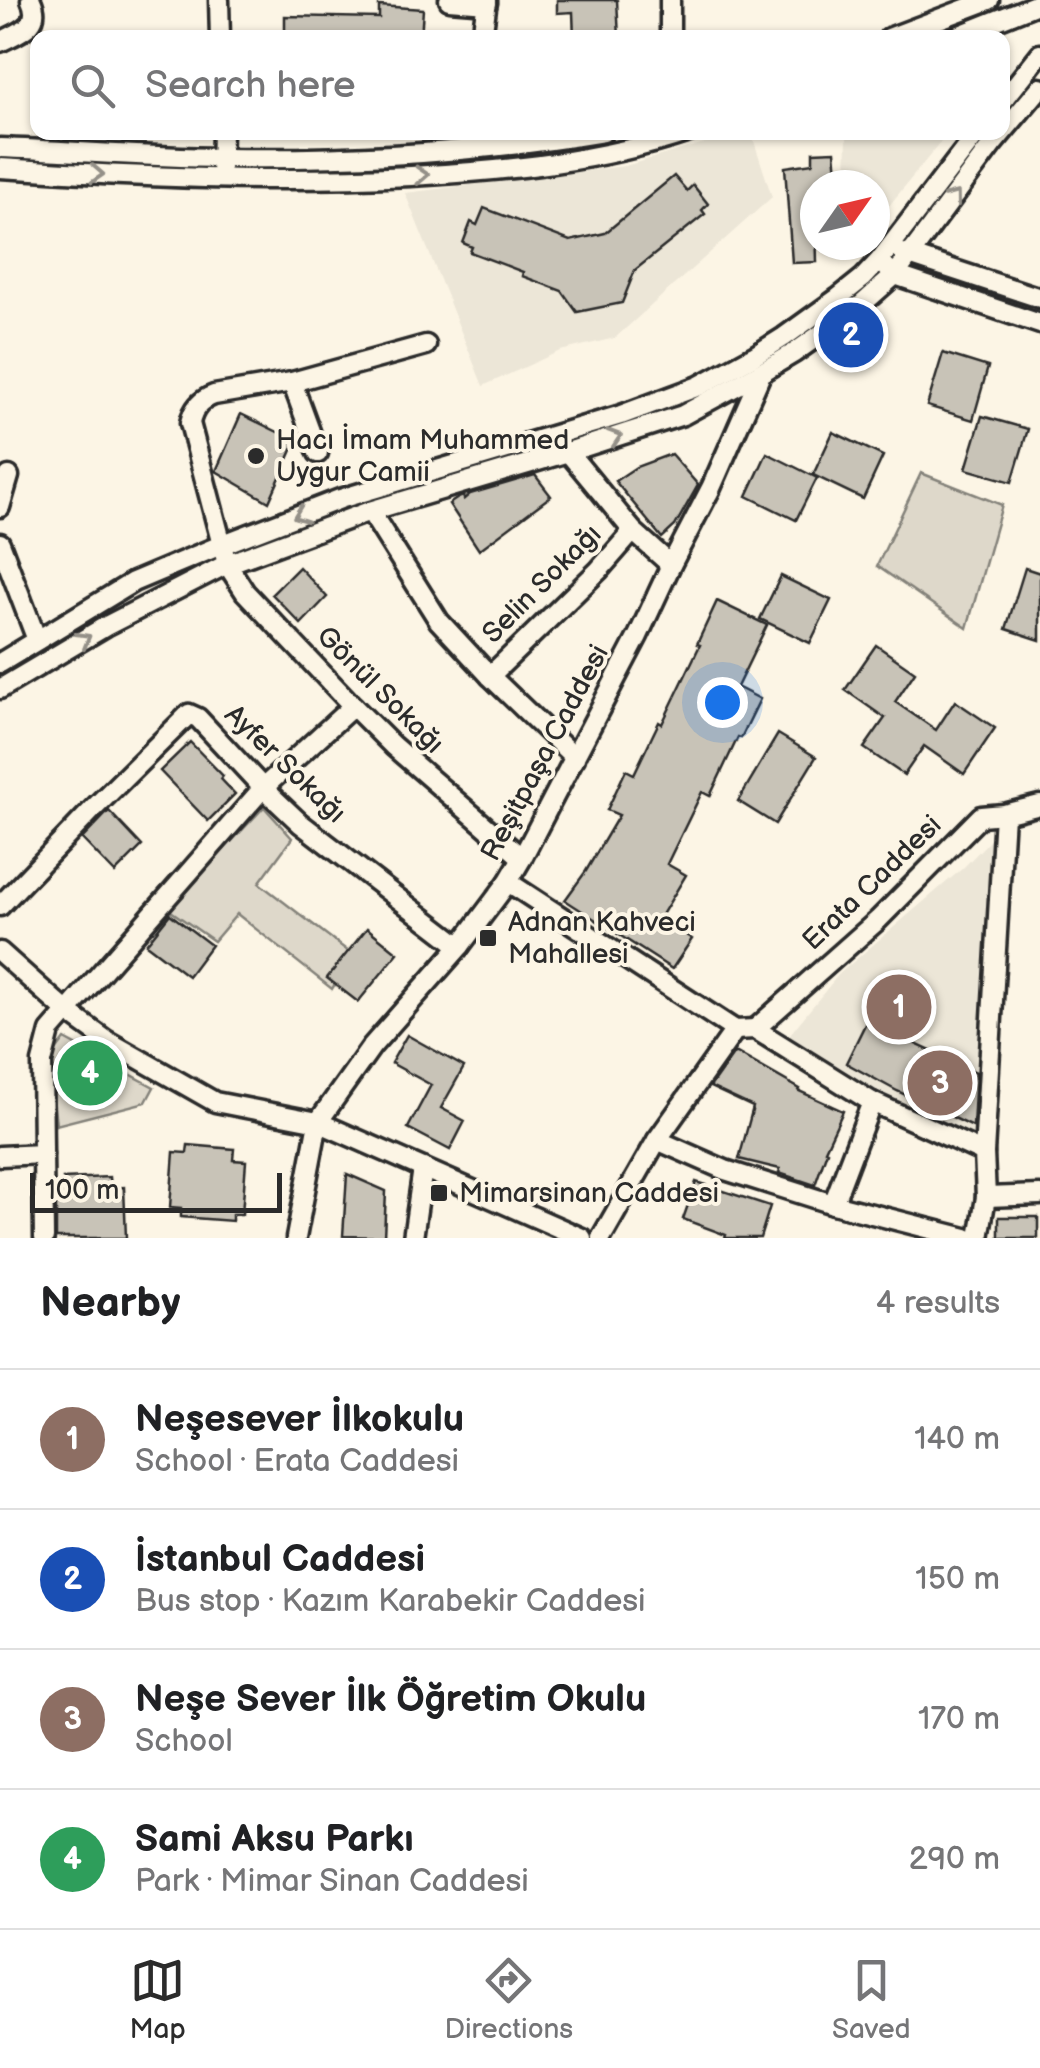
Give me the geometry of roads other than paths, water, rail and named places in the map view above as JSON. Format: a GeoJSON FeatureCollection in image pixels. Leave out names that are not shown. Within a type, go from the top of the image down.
{"type":"FeatureCollection","features":[{"type":"Feature","properties":{"kind":"street"},"geometry":{"type":"LineString","coordinates":[[0,42],[30,26],[36,10],[31,0]]}},
{"type":"Feature","properties":{"kind":"street"},"geometry":{"type":"LineString","coordinates":[[218,0],[220,30]]}},
{"type":"Feature","properties":{"kind":"street"},"geometry":{"type":"LineString","coordinates":[[448,0],[487,2],[483,30]]}},
{"type":"Feature","properties":{"kind":"street"},"geometry":{"type":"LineString","coordinates":[[670,0],[670,30]]}},
{"type":"Feature","properties":{"kind":"street"},"geometry":{"type":"LineString","coordinates":[[910,30],[989,0]]}},
{"type":"Feature","properties":{"kind":"street"},"geometry":{"type":"LineString","coordinates":[[972,30],[1040,3]]}},
{"type":"Feature","properties":{"kind":"street"},"geometry":{"type":"LineString","coordinates":[[1010,92],[1040,54]]}},
{"type":"Feature","properties":{"kind":"street"},"geometry":{"type":"LineString","coordinates":[[1010,124],[1040,88]]}},
{"type":"Feature","properties":{"kind":"street"},"geometry":{"type":"LineString","coordinates":[[220,178],[222,140]]}},
{"type":"Feature","properties":{"kind":"street"},"geometry":{"type":"LineString","coordinates":[[0,168],[220,178],[348,179],[521,168],[659,140]]}},
{"type":"Feature","properties":{"kind":"street"},"geometry":{"type":"LineString","coordinates":[[890,246],[972,140]]}},
{"type":"Feature","properties":{"kind":"street"},"geometry":{"type":"LineString","coordinates":[[0,664],[133,582],[221,545],[340,500],[621,415],[794,353],[895,275],[996,140]]}},
{"type":"Feature","properties":{"kind":"street"},"geometry":{"type":"LineString","coordinates":[[0,148],[222,158],[344,156],[473,141],[468,173]]}},
{"type":"Feature","properties":{"kind":"street"},"geometry":{"type":"LineString","coordinates":[[890,254],[910,256],[1040,298]]}},
{"type":"Feature","properties":{"kind":"street"},"geometry":{"type":"LineString","coordinates":[[0,689],[106,626],[227,564],[370,511],[683,415],[758,364],[863,278],[879,260]]}},
{"type":"Feature","properties":{"kind":"street"},"geometry":{"type":"LineString","coordinates":[[887,260],[895,275],[1040,324]]}},
{"type":"Feature","properties":{"kind":"street"},"geometry":{"type":"LineString","coordinates":[[318,453],[292,382],[426,346]]}},
{"type":"Feature","properties":{"kind":"street","name":"Reşitpaşa Caddesi"},"geometry":{"type":"LineString","coordinates":[[318,1122],[372,1046],[460,946],[522,858],[711,488],[758,364]]}},
{"type":"Feature","properties":{"kind":"street","name":"Gönül Sokağı"},"geometry":{"type":"LineString","coordinates":[[292,382],[214,395],[200,402],[192,415],[190,423],[227,564],[245,592],[352,706],[522,858]]}},
{"type":"Feature","properties":{"kind":"street"},"geometry":{"type":"LineString","coordinates":[[568,452],[633,531],[671,565]]}},
{"type":"Feature","properties":{"kind":"street"},"geometry":{"type":"LineString","coordinates":[[0,507],[9,476]]}},
{"type":"Feature","properties":{"kind":"street"},"geometry":{"type":"LineString","coordinates":[[370,511],[439,620],[575,758]]}},
{"type":"Feature","properties":{"kind":"street","name":"Selin Sokağı"},"geometry":{"type":"LineString","coordinates":[[490,676],[633,531]]}},
{"type":"Feature","properties":{"kind":"street"},"geometry":{"type":"LineString","coordinates":[[0,542],[37,640]]}},
{"type":"Feature","properties":{"kind":"street"},"geometry":{"type":"LineString","coordinates":[[44,1238],[42,1062],[50,1031],[263,788],[352,706]]}},
{"type":"Feature","properties":{"kind":"street","name":"Ayfer Sokağı"},"geometry":{"type":"LineString","coordinates":[[0,906],[189,714],[198,718],[300,822],[460,946]]}},
{"type":"Feature","properties":{"kind":"street","name":"Erata Caddesi"},"geometry":{"type":"LineString","coordinates":[[755,1028],[878,920],[981,816],[1040,805]]}},
{"type":"Feature","properties":{"kind":"street"},"geometry":{"type":"LineString","coordinates":[[978,1238],[986,1197],[984,1153],[1004,814]]}},
{"type":"Feature","properties":{"kind":"street"},"geometry":{"type":"LineString","coordinates":[[508,882],[735,1030],[755,1028],[872,1102],[984,1153]]}},
{"type":"Feature","properties":{"kind":"street"},"geometry":{"type":"LineString","coordinates":[[0,952],[66,1011],[106,1040],[215,1102],[318,1122],[582,1238]]}},
{"type":"Feature","properties":{"kind":"street"},"geometry":{"type":"LineString","coordinates":[[600,1238],[657,1140],[735,1030]]}},
{"type":"Feature","properties":{"kind":"street"},"geometry":{"type":"LineString","coordinates":[[833,1204],[872,1102]]}},
{"type":"Feature","properties":{"kind":"street"},"geometry":{"type":"LineString","coordinates":[[296,1238],[318,1122]]}},
{"type":"Feature","properties":{"kind":"street"},"geometry":{"type":"LineString","coordinates":[[657,1140],[725,1170],[833,1204],[966,1238]]}},
{"type":"Feature","properties":{"kind":"street"},"geometry":{"type":"LineString","coordinates":[[0,1156],[43,1154]]}},
{"type":"Feature","properties":{"kind":"street"},"geometry":{"type":"LineString","coordinates":[[413,1238],[423,1168]]}},
{"type":"Feature","properties":{"kind":"street"},"geometry":{"type":"LineString","coordinates":[[986,1197],[1040,1195]]}},
{"type":"Feature","properties":{"kind":"place","name":"İstanbul Caddesi"},"geometry":{"type":"Point","coordinates":[851,335]}},
{"type":"Feature","properties":{"kind":"place","name":"Hacı İmam Muhammed Uygur Camii"},"geometry":{"type":"Point","coordinates":[256,456]}},
{"type":"Feature","properties":{"kind":"place","name":"Adnan Kahveci Mahallesi"},"geometry":{"type":"Point","coordinates":[488,938]}},
{"type":"Feature","properties":{"kind":"place","name":"Neşesever İlkokulu"},"geometry":{"type":"Point","coordinates":[899,1007]}},
{"type":"Feature","properties":{"kind":"place","name":"Sami Aksu Parkı"},"geometry":{"type":"Point","coordinates":[90,1073]}},
{"type":"Feature","properties":{"kind":"place","name":"Neşe Sever İlk Öğretim Okulu"},"geometry":{"type":"Point","coordinates":[940,1083]}},
{"type":"Feature","properties":{"kind":"place","name":"Mimarsinan Caddesi"},"geometry":{"type":"Point","coordinates":[439,1193]}}]}
